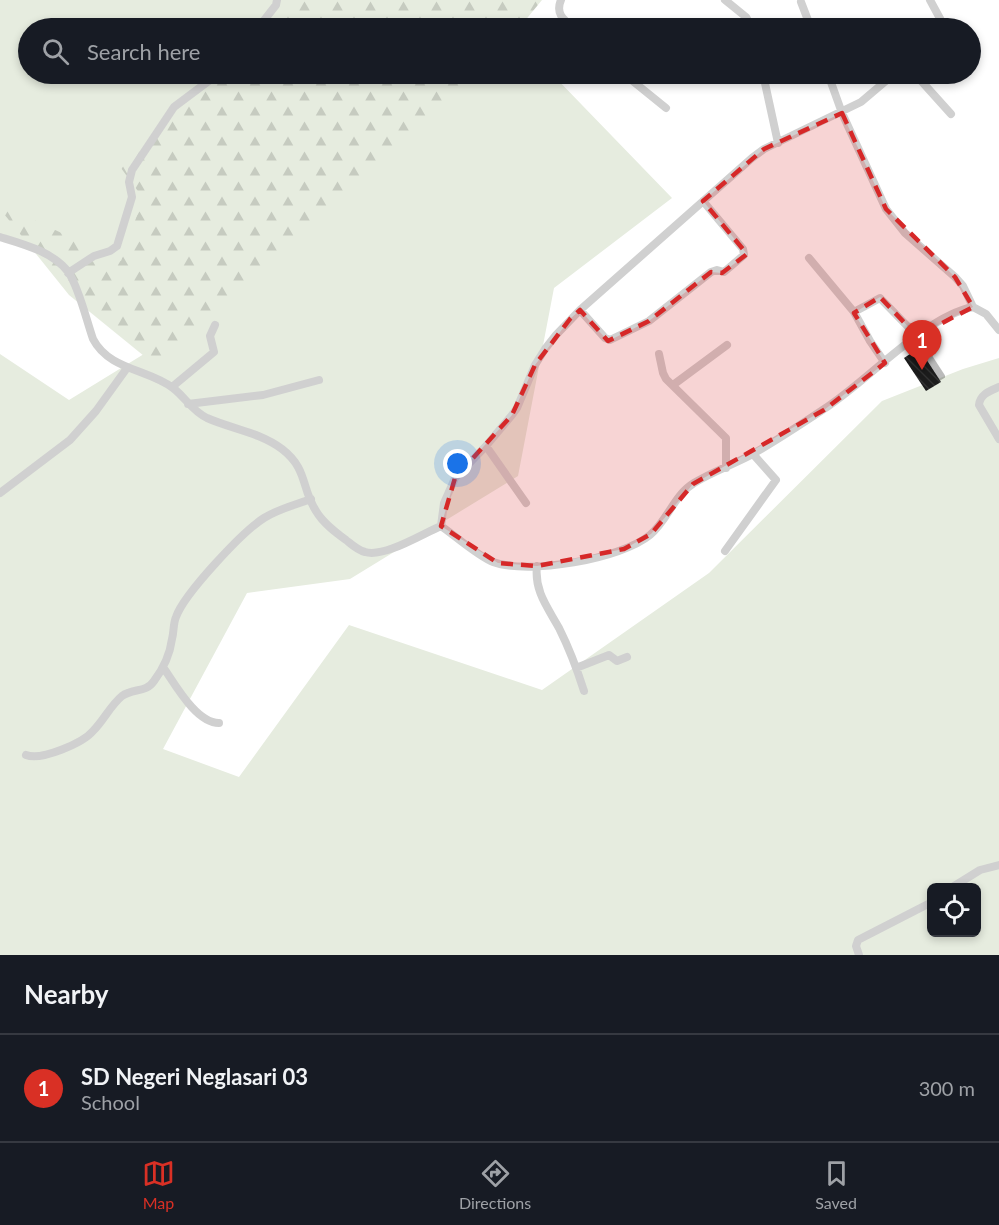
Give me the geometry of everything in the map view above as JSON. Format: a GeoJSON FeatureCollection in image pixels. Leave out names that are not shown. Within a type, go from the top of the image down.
{"type":"FeatureCollection","features":[{"type":"Feature","properties":{"kind":"street"},"geometry":{"type":"LineString","coordinates":[[266,18],[277,0]]}},
{"type":"Feature","properties":{"kind":"street"},"geometry":{"type":"LineString","coordinates":[[561,0],[558,8],[564,18]]}},
{"type":"Feature","properties":{"kind":"street"},"geometry":{"type":"LineString","coordinates":[[725,0],[747,18]]}},
{"type":"Feature","properties":{"kind":"street"},"geometry":{"type":"LineString","coordinates":[[930,0],[940,18]]}},
{"type":"Feature","properties":{"kind":"street"},"geometry":{"type":"LineString","coordinates":[[801,2],[807,18]]}},
{"type":"Feature","properties":{"kind":"street"},"geometry":{"type":"LineString","coordinates":[[69,273],[94,256],[117,246],[132,197],[129,182],[132,170],[174,107],[191,92],[206,84]]}},
{"type":"Feature","properties":{"kind":"street"},"geometry":{"type":"LineString","coordinates":[[636,84],[666,108]]}},
{"type":"Feature","properties":{"kind":"street"},"geometry":{"type":"LineString","coordinates":[[765,84],[778,143]]}},
{"type":"Feature","properties":{"kind":"street"},"geometry":{"type":"LineString","coordinates":[[832,84],[886,208],[905,233],[955,277],[963,286],[973,307],[986,314],[999,330]]}},
{"type":"Feature","properties":{"kind":"street"},"geometry":{"type":"LineString","coordinates":[[441,526],[444,502],[455,478],[486,446],[517,408],[535,365],[545,349],[580,310],[752,158],[861,102],[882,84]]}},
{"type":"Feature","properties":{"kind":"street"},"geometry":{"type":"LineString","coordinates":[[924,84],[951,114]]}},
{"type":"Feature","properties":{"kind":"street"},"geometry":{"type":"LineString","coordinates":[[580,310],[605,338],[610,340],[649,321],[711,272],[717,270],[724,272],[741,258],[744,255],[743,249],[703,201]]}},
{"type":"Feature","properties":{"kind":"street"},"geometry":{"type":"LineString","coordinates":[[0,237],[47,255],[69,273],[97,346],[106,355],[127,368],[172,387],[201,415],[261,437],[283,450],[298,466],[316,512],[327,525],[360,550],[366,552],[386,550],[441,526]]}},
{"type":"Feature","properties":{"kind":"street"},"geometry":{"type":"LineString","coordinates":[[809,258],[854,312],[885,363]]}},
{"type":"Feature","properties":{"kind":"street"},"geometry":{"type":"LineString","coordinates":[[854,312],[880,298],[917,336]]}},
{"type":"Feature","properties":{"kind":"street"},"geometry":{"type":"LineString","coordinates":[[441,526],[490,561],[537,567],[602,557],[636,544],[651,534],[668,515],[677,499],[693,484],[753,454],[834,403],[917,336],[960,310],[973,307]]}},
{"type":"Feature","properties":{"kind":"street"},"geometry":{"type":"LineString","coordinates":[[172,387],[213,354],[215,350],[210,336],[215,325]]}},
{"type":"Feature","properties":{"kind":"street"},"geometry":{"type":"LineString","coordinates":[[673,385],[727,345]]}},
{"type":"Feature","properties":{"kind":"street"},"geometry":{"type":"LineString","coordinates":[[659,354],[663,373],[723,434],[727,443],[726,468]]}},
{"type":"Feature","properties":{"kind":"street"},"geometry":{"type":"LineString","coordinates":[[0,493],[70,440],[96,411],[127,368]]}},
{"type":"Feature","properties":{"kind":"street"},"geometry":{"type":"LineString","coordinates":[[188,404],[263,395],[319,380]]}},
{"type":"Feature","properties":{"kind":"street"},"geometry":{"type":"LineString","coordinates":[[999,387],[986,393],[979,401],[982,411],[999,439]]}},
{"type":"Feature","properties":{"kind":"street"},"geometry":{"type":"LineString","coordinates":[[486,446],[526,503]]}},
{"type":"Feature","properties":{"kind":"street"},"geometry":{"type":"LineString","coordinates":[[725,551],[776,480],[753,454]]}},
{"type":"Feature","properties":{"kind":"street"},"geometry":{"type":"LineString","coordinates":[[26,755],[41,757],[85,738],[94,730],[113,704],[128,692],[151,686],[163,667],[172,642],[175,619],[179,609],[214,566],[250,528],[264,517],[311,499]]}},
{"type":"Feature","properties":{"kind":"street"},"geometry":{"type":"LineString","coordinates":[[537,567],[536,577],[541,598],[559,628],[584,691]]}},
{"type":"Feature","properties":{"kind":"street"},"geometry":{"type":"LineString","coordinates":[[576,668],[609,655],[617,661],[627,657]]}},
{"type":"Feature","properties":{"kind":"street"},"geometry":{"type":"LineString","coordinates":[[163,667],[201,716],[219,723]]}},
{"type":"Feature","properties":{"kind":"street"},"geometry":{"type":"LineString","coordinates":[[959,883],[980,870],[999,865]]}},
{"type":"Feature","properties":{"kind":"street"},"geometry":{"type":"LineString","coordinates":[[859,955],[856,946],[858,940],[927,905]]}},
{"type":"Feature","properties":{"kind":"highlighted area"},"geometry":{"type":"Polygon","coordinates":[[[842,113],[886,209],[955,277],[973,307],[917,336],[880,297],[854,313],[885,363],[824,410],[693,484],[651,534],[624,549],[537,566],[498,563],[441,526],[455,478],[512,415],[535,365],[570,319],[580,310],[608,341],[649,321],[711,272],[722,273],[747,254],[703,201],[764,149],[842,113]]]}},
{"type":"Feature","properties":{"kind":"green space"},"geometry":{"type":"Polygon","coordinates":[[[0,0],[330,0],[311,18],[18,18],[18,84],[246,84],[126,290],[0,235],[0,0]]]}},
{"type":"Feature","properties":{"kind":"green space"},"geometry":{"type":"Polygon","coordinates":[[[304,0],[542,0],[527,18],[282,18],[304,0]]]}},
{"type":"Feature","properties":{"kind":"green space"},"geometry":{"type":"Polygon","coordinates":[[[206,84],[470,84],[160,369],[69,295],[0,209],[0,204],[121,261],[143,198],[121,168],[206,84]]]}},
{"type":"Feature","properties":{"kind":"green space"},"geometry":{"type":"Polygon","coordinates":[[[418,84],[562,84],[672,198],[554,288],[518,476],[350,579],[247,593],[163,749],[239,777],[349,625],[542,690],[709,573],[882,401],[963,369],[999,358],[999,955],[0,955],[0,354],[69,400],[170,338],[418,84]]]}},
{"type":"Feature","properties":{"kind":"building"},"geometry":{"type":"Polygon","coordinates":[[[919,348],[941,382],[926,391],[904,358],[919,348]]]}},
{"type":"Feature","properties":{"kind":"place","name":"SD Negeri Neglasari 03"},"geometry":{"type":"Point","coordinates":[922,370]}}]}
